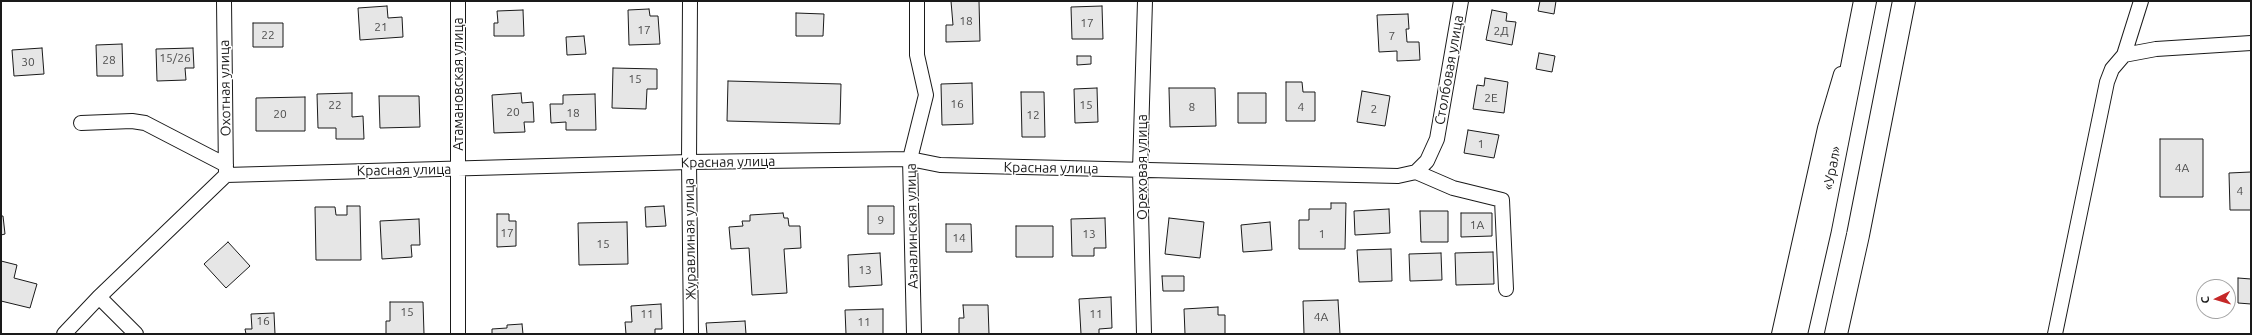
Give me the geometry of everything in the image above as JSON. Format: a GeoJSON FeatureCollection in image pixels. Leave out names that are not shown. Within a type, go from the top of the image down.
{"type":"FeatureCollection","features":[{"type":"Feature","properties":{"kind":"highway","name":"«Урал»"},"geometry":{"type":"LineString","coordinates":[[1796,334],[1820,229],[1864,1]]}},
{"type":"Feature","properties":{"kind":"highway"},"geometry":{"type":"LineString","coordinates":[[1836,334],[1858,235],[1904,1]]}},
{"type":"Feature","properties":{"kind":"street","name":"Охотная улица"},"geometry":{"type":"LineString","coordinates":[[224,1],[226,170]]}},
{"type":"Feature","properties":{"kind":"street","name":"Атамановская улица"},"geometry":{"type":"LineString","coordinates":[[458,1],[458,334]]}},
{"type":"Feature","properties":{"kind":"street","name":"Журавлиная улица"},"geometry":{"type":"LineString","coordinates":[[690,1],[689,162],[691,334]]}},
{"type":"Feature","properties":{"kind":"street","name":"Азналинская улица"},"geometry":{"type":"LineString","coordinates":[[914,334],[910,159],[926,95],[917,55],[917,1]]}},
{"type":"Feature","properties":{"kind":"street","name":"Ореховая улица"},"geometry":{"type":"LineString","coordinates":[[1144,334],[1140,170],[1145,1]]}},
{"type":"Feature","properties":{"kind":"street","name":"Столбовая улица"},"geometry":{"type":"LineString","coordinates":[[1416,172],[1427,161],[1437,139],[1461,1]]}},
{"type":"Feature","properties":{"kind":"street"},"geometry":{"type":"LineString","coordinates":[[1779,334],[1825,128],[1864,1]]}},
{"type":"Feature","properties":{"kind":"street"},"geometry":{"type":"LineString","coordinates":[[2055,334],[2107,82],[2112,69],[2124,55],[2141,1]]}},
{"type":"Feature","properties":{"kind":"street"},"geometry":{"type":"LineString","coordinates":[[2124,55],[2156,49],[2251,43]]}},
{"type":"Feature","properties":{"kind":"street"},"geometry":{"type":"LineString","coordinates":[[64,334],[226,170],[145,123],[132,121],[81,123]]}},
{"type":"Feature","properties":{"kind":"street","name":"Красная улица"},"geometry":{"type":"LineString","coordinates":[[226,170],[459,169],[689,162],[910,159],[940,165],[1398,176],[1416,172]]}},
{"type":"Feature","properties":{"kind":"street"},"geometry":{"type":"LineString","coordinates":[[1416,172],[1453,188],[1502,200],[1506,290]]}},
{"type":"Feature","properties":{"kind":"street"},"geometry":{"type":"LineString","coordinates":[[99,297],[136,334]]}},
{"type":"Feature","properties":{"kind":"building"},"geometry":{"type":"Polygon","coordinates":[[[951,1],[979,1],[980,41],[946,42],[946,25],[953,25],[951,1]]]}},
{"type":"Feature","properties":{"kind":"building"},"geometry":{"type":"Polygon","coordinates":[[[1540,1],[1556,1],[1554,14],[1538,11],[1540,1]]]}},
{"type":"Feature","properties":{"kind":"building"},"geometry":{"type":"Polygon","coordinates":[[[387,6],[388,18],[402,17],[403,37],[360,40],[358,8],[387,6]]]}},
{"type":"Feature","properties":{"kind":"building"},"geometry":{"type":"Polygon","coordinates":[[[1102,6],[1103,39],[1072,39],[1071,7],[1102,6]]]}},
{"type":"Feature","properties":{"kind":"building"},"geometry":{"type":"Polygon","coordinates":[[[649,9],[650,16],[658,16],[660,44],[629,45],[628,10],[649,9]]]}},
{"type":"Feature","properties":{"kind":"building"},"geometry":{"type":"Polygon","coordinates":[[[523,10],[524,36],[494,36],[494,23],[498,23],[497,11],[523,10]]]}},
{"type":"Feature","properties":{"kind":"building"},"geometry":{"type":"Polygon","coordinates":[[[1492,10],[1507,13],[1506,21],[1516,22],[1512,45],[1486,40],[1492,10]]]}},
{"type":"Feature","properties":{"kind":"building"},"geometry":{"type":"Polygon","coordinates":[[[796,13],[824,14],[823,36],[796,36],[796,13]]]}},
{"type":"Feature","properties":{"kind":"building"},"geometry":{"type":"Polygon","coordinates":[[[1408,14],[1409,29],[1406,29],[1407,42],[1419,42],[1420,60],[1397,61],[1397,51],[1379,52],[1377,15],[1408,14]]]}},
{"type":"Feature","properties":{"kind":"building"},"geometry":{"type":"Polygon","coordinates":[[[253,23],[283,23],[283,47],[253,47],[253,23]]]}},
{"type":"Feature","properties":{"kind":"building"},"geometry":{"type":"Polygon","coordinates":[[[584,36],[586,54],[567,55],[566,37],[584,36]]]}},
{"type":"Feature","properties":{"kind":"building"},"geometry":{"type":"Polygon","coordinates":[[[122,44],[123,76],[97,76],[96,45],[122,44]]]}},
{"type":"Feature","properties":{"kind":"building"},"geometry":{"type":"Polygon","coordinates":[[[42,48],[44,74],[14,76],[12,50],[42,48]]]}},
{"type":"Feature","properties":{"kind":"building"},"geometry":{"type":"Polygon","coordinates":[[[193,48],[194,68],[185,68],[186,80],[157,81],[156,49],[193,48]]]}},
{"type":"Feature","properties":{"kind":"building"},"geometry":{"type":"Polygon","coordinates":[[[1539,53],[1555,56],[1552,72],[1536,69],[1539,53]]]}},
{"type":"Feature","properties":{"kind":"building"},"geometry":{"type":"Polygon","coordinates":[[[1077,56],[1091,56],[1091,64],[1077,65],[1077,56]]]}},
{"type":"Feature","properties":{"kind":"building"},"geometry":{"type":"Polygon","coordinates":[[[613,68],[657,69],[657,89],[647,89],[646,109],[612,108],[613,68]]]}},
{"type":"Feature","properties":{"kind":"building"},"geometry":{"type":"Polygon","coordinates":[[[1485,78],[1508,82],[1504,113],[1473,109],[1477,85],[1484,86],[1485,78]]]}},
{"type":"Feature","properties":{"kind":"building"},"geometry":{"type":"Polygon","coordinates":[[[728,81],[841,84],[840,124],[727,121],[728,81]]]}},
{"type":"Feature","properties":{"kind":"building"},"geometry":{"type":"Polygon","coordinates":[[[1286,82],[1302,82],[1303,92],[1315,92],[1315,121],[1286,121],[1286,82]]]}},
{"type":"Feature","properties":{"kind":"building"},"geometry":{"type":"Polygon","coordinates":[[[972,83],[973,124],[942,125],[941,84],[972,83]]]}},
{"type":"Feature","properties":{"kind":"building"},"geometry":{"type":"Polygon","coordinates":[[[1097,88],[1098,122],[1075,123],[1074,89],[1097,88]]]}},
{"type":"Feature","properties":{"kind":"building"},"geometry":{"type":"Polygon","coordinates":[[[1169,88],[1215,88],[1216,126],[1170,127],[1169,88]]]}},
{"type":"Feature","properties":{"kind":"building"},"geometry":{"type":"Polygon","coordinates":[[[1362,91],[1390,96],[1385,126],[1357,122],[1362,91]]]}},
{"type":"Feature","properties":{"kind":"building"},"geometry":{"type":"Polygon","coordinates":[[[1021,92],[1044,92],[1045,137],[1022,137],[1021,92]]]}},
{"type":"Feature","properties":{"kind":"building"},"geometry":{"type":"Polygon","coordinates":[[[352,93],[352,117],[363,116],[364,139],[336,139],[336,128],[318,128],[317,94],[352,93]]]}},
{"type":"Feature","properties":{"kind":"building"},"geometry":{"type":"Polygon","coordinates":[[[521,93],[522,103],[533,102],[534,122],[524,122],[525,132],[494,133],[492,95],[521,93]]]}},
{"type":"Feature","properties":{"kind":"building"},"geometry":{"type":"Polygon","coordinates":[[[1238,93],[1266,93],[1266,123],[1238,123],[1238,93]]]}},
{"type":"Feature","properties":{"kind":"building"},"geometry":{"type":"Polygon","coordinates":[[[595,94],[596,130],[566,130],[566,122],[551,123],[550,104],[563,104],[563,95],[595,94]]]}},
{"type":"Feature","properties":{"kind":"building"},"geometry":{"type":"Polygon","coordinates":[[[379,96],[419,96],[420,127],[380,128],[379,96]]]}},
{"type":"Feature","properties":{"kind":"building"},"geometry":{"type":"Polygon","coordinates":[[[305,97],[305,131],[256,131],[256,98],[305,97]]]}},
{"type":"Feature","properties":{"kind":"building"},"geometry":{"type":"Polygon","coordinates":[[[1468,130],[1499,135],[1494,158],[1464,153],[1468,130]]]}},
{"type":"Feature","properties":{"kind":"building"},"geometry":{"type":"Polygon","coordinates":[[[2160,139],[2203,139],[2203,197],[2160,197],[2160,139]]]}},
{"type":"Feature","properties":{"kind":"building"},"geometry":{"type":"Polygon","coordinates":[[[2251,172],[2251,210],[2230,210],[2229,173],[2251,172]]]}},
{"type":"Feature","properties":{"kind":"building"},"geometry":{"type":"Polygon","coordinates":[[[1331,203],[1346,203],[1345,249],[1299,249],[1299,220],[1309,220],[1309,209],[1331,209],[1331,203]]]}},
{"type":"Feature","properties":{"kind":"building"},"geometry":{"type":"Polygon","coordinates":[[[347,206],[360,206],[361,260],[316,260],[315,207],[335,207],[336,215],[347,215],[347,206]]]}},
{"type":"Feature","properties":{"kind":"building"},"geometry":{"type":"Polygon","coordinates":[[[664,206],[666,226],[646,227],[645,207],[664,206]]]}},
{"type":"Feature","properties":{"kind":"building"},"geometry":{"type":"Polygon","coordinates":[[[868,206],[894,206],[894,234],[868,234],[868,206]]]}},
{"type":"Feature","properties":{"kind":"building"},"geometry":{"type":"Polygon","coordinates":[[[1389,209],[1390,233],[1355,235],[1354,211],[1389,209]]]}},
{"type":"Feature","properties":{"kind":"building"},"geometry":{"type":"Polygon","coordinates":[[[1420,211],[1448,211],[1448,242],[1421,242],[1420,211]]]}},
{"type":"Feature","properties":{"kind":"building"},"geometry":{"type":"Polygon","coordinates":[[[783,213],[784,218],[788,218],[789,226],[800,226],[801,248],[784,249],[787,293],[752,295],[749,248],[731,249],[729,227],[743,226],[742,221],[750,221],[750,215],[783,213]]]}},
{"type":"Feature","properties":{"kind":"building"},"geometry":{"type":"Polygon","coordinates":[[[1461,213],[1492,213],[1492,236],[1461,237],[1461,213]]]}},
{"type":"Feature","properties":{"kind":"building"},"geometry":{"type":"Polygon","coordinates":[[[497,214],[509,214],[509,221],[516,221],[516,246],[497,247],[497,214]]]}},
{"type":"Feature","properties":{"kind":"building"},"geometry":{"type":"Polygon","coordinates":[[[1,216],[3,216],[5,234],[1,235],[1,216]]]}},
{"type":"Feature","properties":{"kind":"building"},"geometry":{"type":"Polygon","coordinates":[[[1105,218],[1106,248],[1094,248],[1094,256],[1072,256],[1071,219],[1105,218]]]}},
{"type":"Feature","properties":{"kind":"building"},"geometry":{"type":"Polygon","coordinates":[[[1169,218],[1204,222],[1200,258],[1165,254],[1169,218]]]}},
{"type":"Feature","properties":{"kind":"building"},"geometry":{"type":"Polygon","coordinates":[[[419,219],[420,245],[411,245],[412,257],[382,259],[380,221],[419,219]]]}},
{"type":"Feature","properties":{"kind":"building"},"geometry":{"type":"Polygon","coordinates":[[[627,222],[628,264],[579,265],[578,223],[627,222]]]}},
{"type":"Feature","properties":{"kind":"building"},"geometry":{"type":"Polygon","coordinates":[[[1270,222],[1272,250],[1243,252],[1241,225],[1270,222]]]}},
{"type":"Feature","properties":{"kind":"building"},"geometry":{"type":"Polygon","coordinates":[[[946,224],[971,224],[972,252],[946,252],[946,224]]]}},
{"type":"Feature","properties":{"kind":"building"},"geometry":{"type":"Polygon","coordinates":[[[1016,226],[1053,226],[1053,257],[1016,257],[1016,226]]]}},
{"type":"Feature","properties":{"kind":"building"},"geometry":{"type":"Polygon","coordinates":[[[228,242],[250,266],[226,288],[204,264],[228,242]]]}},
{"type":"Feature","properties":{"kind":"building"},"geometry":{"type":"Polygon","coordinates":[[[1391,249],[1392,281],[1359,282],[1357,250],[1391,249]]]}},
{"type":"Feature","properties":{"kind":"building"},"geometry":{"type":"Polygon","coordinates":[[[1493,252],[1494,284],[1456,285],[1455,253],[1493,252]]]}},
{"type":"Feature","properties":{"kind":"building"},"geometry":{"type":"Polygon","coordinates":[[[880,253],[882,285],[849,287],[848,255],[880,253]]]}},
{"type":"Feature","properties":{"kind":"building"},"geometry":{"type":"Polygon","coordinates":[[[1441,253],[1442,280],[1410,281],[1409,254],[1441,253]]]}},
{"type":"Feature","properties":{"kind":"building"},"geometry":{"type":"Polygon","coordinates":[[[1,261],[17,265],[14,278],[37,284],[30,308],[1,301],[1,261]]]}},
{"type":"Feature","properties":{"kind":"building"},"geometry":{"type":"Polygon","coordinates":[[[1162,276],[1184,276],[1184,291],[1163,291],[1162,276]]]}},
{"type":"Feature","properties":{"kind":"building"},"geometry":{"type":"Polygon","coordinates":[[[2238,278],[2251,279],[2251,304],[2238,303],[2238,278]]]}},
{"type":"Feature","properties":{"kind":"building"},"geometry":{"type":"Polygon","coordinates":[[[1111,297],[1112,328],[1099,329],[1099,334],[1081,334],[1079,299],[1111,297]]]}},
{"type":"Feature","properties":{"kind":"building"},"geometry":{"type":"Polygon","coordinates":[[[1338,300],[1340,334],[1304,334],[1303,301],[1338,300]]]}},
{"type":"Feature","properties":{"kind":"building"},"geometry":{"type":"Polygon","coordinates":[[[390,302],[423,302],[424,334],[386,334],[386,321],[390,321],[390,302]]]}},
{"type":"Feature","properties":{"kind":"building"},"geometry":{"type":"Polygon","coordinates":[[[661,304],[662,329],[655,329],[655,334],[626,334],[625,322],[632,322],[631,306],[661,304]]]}},
{"type":"Feature","properties":{"kind":"building"},"geometry":{"type":"Polygon","coordinates":[[[963,305],[988,305],[989,334],[959,334],[959,318],[964,318],[963,305]]]}},
{"type":"Feature","properties":{"kind":"building"},"geometry":{"type":"Polygon","coordinates":[[[1218,307],[1218,315],[1225,315],[1225,334],[1185,334],[1184,309],[1218,307]]]}},
{"type":"Feature","properties":{"kind":"building"},"geometry":{"type":"Polygon","coordinates":[[[883,309],[883,334],[846,334],[845,310],[883,309]]]}},
{"type":"Feature","properties":{"kind":"building"},"geometry":{"type":"Polygon","coordinates":[[[274,313],[275,334],[246,334],[245,329],[252,329],[251,314],[274,313]]]}},
{"type":"Feature","properties":{"kind":"building"},"geometry":{"type":"Polygon","coordinates":[[[745,321],[746,334],[707,334],[706,323],[745,321]]]}},
{"type":"Feature","properties":{"kind":"building"},"geometry":{"type":"Polygon","coordinates":[[[522,324],[523,334],[492,334],[492,329],[507,328],[507,325],[522,324]]]}}]}
